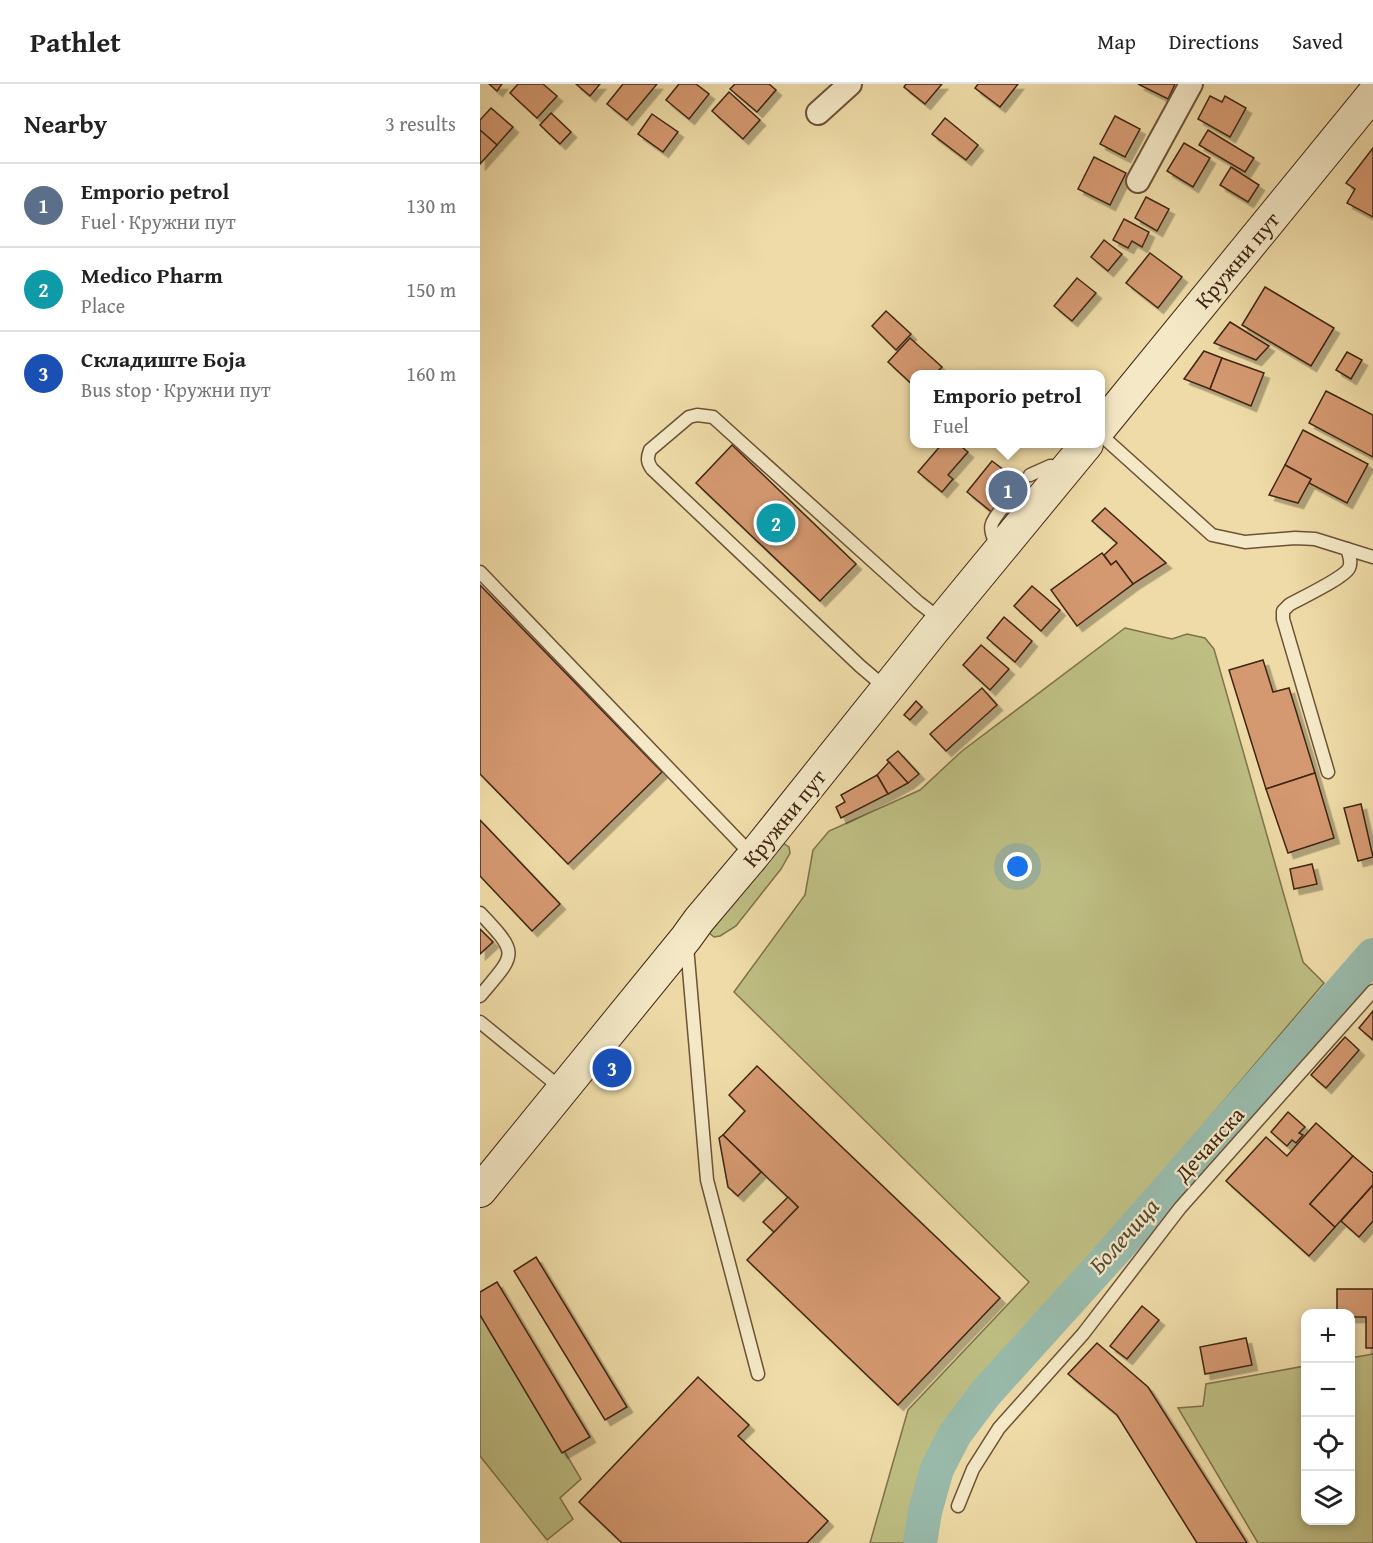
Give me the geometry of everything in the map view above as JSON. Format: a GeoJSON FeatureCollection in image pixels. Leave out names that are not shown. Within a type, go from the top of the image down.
{"type":"FeatureCollection","features":[{"type":"Feature","properties":{"kind":"main road","name":"Кружни пут"},"geometry":{"type":"LineString","coordinates":[[1105,422],[1311,172],[1373,93]]}},
{"type":"Feature","properties":{"kind":"main road","name":"Кружни пут"},"geometry":{"type":"LineString","coordinates":[[480,1191],[686,939],[698,921],[753,856],[941,620],[1084,448]]}},
{"type":"Feature","properties":{"kind":"street"},"geometry":{"type":"LineString","coordinates":[[818,113],[850,84]]}},
{"type":"Feature","properties":{"kind":"street"},"geometry":{"type":"LineString","coordinates":[[1138,181],[1191,84]]}},
{"type":"Feature","properties":{"kind":"lane"},"geometry":{"type":"LineString","coordinates":[[887,689],[652,469],[647,456],[650,450],[689,417],[698,415],[712,417],[941,620]]}},
{"type":"Feature","properties":{"kind":"lane"},"geometry":{"type":"LineString","coordinates":[[1105,439],[1212,535],[1245,542],[1295,537],[1315,539],[1373,557]]}},
{"type":"Feature","properties":{"kind":"lane"},"geometry":{"type":"LineString","coordinates":[[1030,475],[1050,466],[1066,469]]}},
{"type":"Feature","properties":{"kind":"lane"},"geometry":{"type":"LineString","coordinates":[[998,551],[990,529],[992,521],[1004,506]]}},
{"type":"Feature","properties":{"kind":"lane"},"geometry":{"type":"LineString","coordinates":[[1328,772],[1283,619],[1283,611],[1288,604],[1342,575],[1350,567],[1347,549]]}},
{"type":"Feature","properties":{"kind":"lane"},"geometry":{"type":"LineString","coordinates":[[480,572],[753,856]]}},
{"type":"Feature","properties":{"kind":"lane"},"geometry":{"type":"LineString","coordinates":[[480,913],[498,932],[510,955],[507,963],[480,996]]}},
{"type":"Feature","properties":{"kind":"lane"},"geometry":{"type":"LineString","coordinates":[[686,939],[707,1180],[758,1374]]}},
{"type":"Feature","properties":{"kind":"lane","name":"Дечанска"},"geometry":{"type":"LineString","coordinates":[[958,1506],[973,1469],[999,1428],[1083,1334],[1180,1208],[1373,991]]}},
{"type":"Feature","properties":{"kind":"lane"},"geometry":{"type":"LineString","coordinates":[[480,1022],[562,1089]]}},
{"type":"Feature","properties":{"kind":"green space"},"geometry":{"type":"Polygon","coordinates":[[[1125,628],[1172,639],[1187,634],[1205,638],[1214,649],[1303,962],[1324,983],[949,1424],[928,1465],[910,1543],[870,1543],[908,1410],[1029,1282],[734,992],[805,895],[813,850],[829,831],[920,790],[962,751],[1125,628]]]}},
{"type":"Feature","properties":{"kind":"green space"},"geometry":{"type":"Polygon","coordinates":[[[783,843],[789,847],[790,853],[781,869],[736,926],[714,937],[709,933],[783,843]]]}},
{"type":"Feature","properties":{"kind":"green space"},"geometry":{"type":"Polygon","coordinates":[[[480,1310],[581,1479],[560,1498],[573,1519],[547,1540],[480,1456],[480,1310]]]}},
{"type":"Feature","properties":{"kind":"green space"},"geometry":{"type":"Polygon","coordinates":[[[1373,1354],[1373,1543],[1258,1543],[1178,1408],[1203,1406],[1206,1384],[1301,1367],[1301,1525],[1355,1525],[1355,1357],[1373,1354]]]}},
{"type":"Feature","properties":{"kind":"building"},"geometry":{"type":"Polygon","coordinates":[[[489,84],[502,84],[497,91],[489,84]]]}},
{"type":"Feature","properties":{"kind":"building"},"geometry":{"type":"Polygon","coordinates":[[[518,84],[543,84],[557,96],[537,118],[510,93],[518,84]]]}},
{"type":"Feature","properties":{"kind":"building"},"geometry":{"type":"Polygon","coordinates":[[[576,84],[600,84],[590,96],[576,84]]]}},
{"type":"Feature","properties":{"kind":"building"},"geometry":{"type":"Polygon","coordinates":[[[623,84],[657,84],[627,120],[607,104],[623,84]]]}},
{"type":"Feature","properties":{"kind":"building"},"geometry":{"type":"Polygon","coordinates":[[[679,84],[696,84],[709,94],[689,119],[666,100],[679,84]]]}},
{"type":"Feature","properties":{"kind":"building"},"geometry":{"type":"Polygon","coordinates":[[[735,84],[769,84],[776,90],[757,112],[730,89],[735,84]]]}},
{"type":"Feature","properties":{"kind":"building"},"geometry":{"type":"Polygon","coordinates":[[[906,84],[942,84],[925,104],[904,87],[906,84]]]}},
{"type":"Feature","properties":{"kind":"building"},"geometry":{"type":"Polygon","coordinates":[[[978,84],[1018,84],[1000,107],[975,88],[978,84]]]}},
{"type":"Feature","properties":{"kind":"building"},"geometry":{"type":"Polygon","coordinates":[[[1138,84],[1175,84],[1168,99],[1138,84]]]}},
{"type":"Feature","properties":{"kind":"building"},"geometry":{"type":"Polygon","coordinates":[[[729,92],[760,120],[743,139],[712,111],[729,92]]]}},
{"type":"Feature","properties":{"kind":"building"},"geometry":{"type":"Polygon","coordinates":[[[1210,96],[1222,102],[1225,96],[1246,108],[1230,137],[1198,119],[1210,96]]]}},
{"type":"Feature","properties":{"kind":"building"},"geometry":{"type":"Polygon","coordinates":[[[491,108],[513,127],[497,145],[480,130],[480,120],[491,108]]]}},
{"type":"Feature","properties":{"kind":"building"},"geometry":{"type":"Polygon","coordinates":[[[551,113],[571,132],[560,144],[540,125],[551,113]]]}},
{"type":"Feature","properties":{"kind":"building"},"geometry":{"type":"Polygon","coordinates":[[[652,114],[678,132],[663,152],[638,134],[652,114]]]}},
{"type":"Feature","properties":{"kind":"building"},"geometry":{"type":"Polygon","coordinates":[[[1115,116],[1140,129],[1125,157],[1100,144],[1115,116]]]}},
{"type":"Feature","properties":{"kind":"building"},"geometry":{"type":"Polygon","coordinates":[[[945,118],[978,145],[966,160],[932,134],[945,118]]]}},
{"type":"Feature","properties":{"kind":"building"},"geometry":{"type":"Polygon","coordinates":[[[480,130],[497,145],[480,164],[480,130]]]}},
{"type":"Feature","properties":{"kind":"building"},"geometry":{"type":"Polygon","coordinates":[[[1208,130],[1254,158],[1245,172],[1199,145],[1208,130]]]}},
{"type":"Feature","properties":{"kind":"building"},"geometry":{"type":"Polygon","coordinates":[[[1184,143],[1210,158],[1193,187],[1167,171],[1184,143]]]}},
{"type":"Feature","properties":{"kind":"building"},"geometry":{"type":"Polygon","coordinates":[[[1373,148],[1373,217],[1347,203],[1355,189],[1346,183],[1373,148]]]}},
{"type":"Feature","properties":{"kind":"building"},"geometry":{"type":"Polygon","coordinates":[[[1094,157],[1126,173],[1110,205],[1078,189],[1094,157]]]}},
{"type":"Feature","properties":{"kind":"building"},"geometry":{"type":"Polygon","coordinates":[[[1231,167],[1259,185],[1248,202],[1220,185],[1231,167]]]}},
{"type":"Feature","properties":{"kind":"building"},"geometry":{"type":"Polygon","coordinates":[[[1146,197],[1169,209],[1157,231],[1135,218],[1146,197]]]}},
{"type":"Feature","properties":{"kind":"building"},"geometry":{"type":"Polygon","coordinates":[[[1124,219],[1149,232],[1142,247],[1132,241],[1128,248],[1113,240],[1124,219]]]}},
{"type":"Feature","properties":{"kind":"building"},"geometry":{"type":"Polygon","coordinates":[[[1104,240],[1122,254],[1108,271],[1091,257],[1104,240]]]}},
{"type":"Feature","properties":{"kind":"building"},"geometry":{"type":"Polygon","coordinates":[[[1150,253],[1182,277],[1158,308],[1126,283],[1150,253]]]}},
{"type":"Feature","properties":{"kind":"building"},"geometry":{"type":"Polygon","coordinates":[[[1077,278],[1096,293],[1072,321],[1054,306],[1077,278]]]}},
{"type":"Feature","properties":{"kind":"building"},"geometry":{"type":"Polygon","coordinates":[[[1265,287],[1334,328],[1311,366],[1242,325],[1265,287]]]}},
{"type":"Feature","properties":{"kind":"building"},"geometry":{"type":"Polygon","coordinates":[[[886,311],[911,334],[896,350],[872,326],[886,311]]]}},
{"type":"Feature","properties":{"kind":"building"},"geometry":{"type":"Polygon","coordinates":[[[1230,322],[1269,346],[1256,360],[1214,343],[1230,322]]]}},
{"type":"Feature","properties":{"kind":"building"},"geometry":{"type":"Polygon","coordinates":[[[910,338],[942,367],[939,370],[910,370],[910,382],[888,362],[910,338]]]}},
{"type":"Feature","properties":{"kind":"building"},"geometry":{"type":"Polygon","coordinates":[[[1204,351],[1222,358],[1210,389],[1184,379],[1204,351]]]}},
{"type":"Feature","properties":{"kind":"building"},"geometry":{"type":"Polygon","coordinates":[[[1347,352],[1362,360],[1351,379],[1336,370],[1347,352]]]}},
{"type":"Feature","properties":{"kind":"building"},"geometry":{"type":"Polygon","coordinates":[[[1222,358],[1264,373],[1251,406],[1210,389],[1222,358]]]}},
{"type":"Feature","properties":{"kind":"building"},"geometry":{"type":"Polygon","coordinates":[[[1326,391],[1373,415],[1373,457],[1309,423],[1326,391]]]}},
{"type":"Feature","properties":{"kind":"building"},"geometry":{"type":"Polygon","coordinates":[[[1303,430],[1368,464],[1347,503],[1309,483],[1311,479],[1285,465],[1303,430]]]}},
{"type":"Feature","properties":{"kind":"building"},"geometry":{"type":"Polygon","coordinates":[[[732,445],[856,564],[820,601],[696,483],[732,445]]]}},
{"type":"Feature","properties":{"kind":"building"},"geometry":{"type":"Polygon","coordinates":[[[939,448],[963,448],[968,452],[948,475],[953,479],[942,492],[918,472],[939,448]]]}},
{"type":"Feature","properties":{"kind":"building"},"geometry":{"type":"Polygon","coordinates":[[[992,461],[1020,482],[994,514],[967,492],[992,461]]]}},
{"type":"Feature","properties":{"kind":"building"},"geometry":{"type":"Polygon","coordinates":[[[1285,465],[1311,479],[1298,503],[1269,495],[1285,465]]]}},
{"type":"Feature","properties":{"kind":"building"},"geometry":{"type":"Polygon","coordinates":[[[1105,508],[1166,563],[1133,584],[1116,561],[1111,565],[1104,555],[1117,543],[1092,521],[1105,508]]]}},
{"type":"Feature","properties":{"kind":"building"},"geometry":{"type":"Polygon","coordinates":[[[1102,553],[1111,565],[1116,561],[1133,584],[1077,626],[1051,590],[1102,553]]]}},
{"type":"Feature","properties":{"kind":"building"},"geometry":{"type":"Polygon","coordinates":[[[480,585],[662,772],[568,864],[480,774],[480,585]]]}},
{"type":"Feature","properties":{"kind":"building"},"geometry":{"type":"Polygon","coordinates":[[[1032,586],[1060,610],[1041,631],[1014,606],[1032,586]]]}},
{"type":"Feature","properties":{"kind":"building"},"geometry":{"type":"Polygon","coordinates":[[[1004,617],[1032,641],[1015,662],[987,638],[1004,617]]]}},
{"type":"Feature","properties":{"kind":"building"},"geometry":{"type":"Polygon","coordinates":[[[981,645],[1009,669],[990,690],[963,665],[981,645]]]}},
{"type":"Feature","properties":{"kind":"building"},"geometry":{"type":"Polygon","coordinates":[[[1263,660],[1273,692],[1289,688],[1315,773],[1266,789],[1229,670],[1263,660]]]}},
{"type":"Feature","properties":{"kind":"building"},"geometry":{"type":"Polygon","coordinates":[[[982,688],[997,705],[946,751],[930,734],[982,688]]]}},
{"type":"Feature","properties":{"kind":"building"},"geometry":{"type":"Polygon","coordinates":[[[916,701],[922,707],[910,720],[904,715],[916,701]]]}},
{"type":"Feature","properties":{"kind":"building"},"geometry":{"type":"Polygon","coordinates":[[[898,751],[919,774],[908,783],[887,760],[898,751]]]}},
{"type":"Feature","properties":{"kind":"building"},"geometry":{"type":"Polygon","coordinates":[[[889,762],[908,783],[888,794],[877,775],[889,762]]]}},
{"type":"Feature","properties":{"kind":"building"},"geometry":{"type":"Polygon","coordinates":[[[1315,773],[1334,838],[1288,853],[1266,789],[1315,773]]]}},
{"type":"Feature","properties":{"kind":"building"},"geometry":{"type":"Polygon","coordinates":[[[877,775],[888,794],[841,818],[836,807],[845,802],[841,795],[877,775]]]}},
{"type":"Feature","properties":{"kind":"building"},"geometry":{"type":"Polygon","coordinates":[[[1361,804],[1373,857],[1358,861],[1344,808],[1361,804]]]}},
{"type":"Feature","properties":{"kind":"building"},"geometry":{"type":"Polygon","coordinates":[[[480,820],[560,904],[532,931],[480,876],[480,820]]]}},
{"type":"Feature","properties":{"kind":"building"},"geometry":{"type":"Polygon","coordinates":[[[1312,864],[1317,884],[1294,889],[1290,869],[1312,864]]]}},
{"type":"Feature","properties":{"kind":"building"},"geometry":{"type":"Polygon","coordinates":[[[480,929],[493,942],[480,954],[480,929]]]}},
{"type":"Feature","properties":{"kind":"building"},"geometry":{"type":"Polygon","coordinates":[[[1373,1011],[1373,1040],[1359,1028],[1373,1011]]]}},
{"type":"Feature","properties":{"kind":"building"},"geometry":{"type":"Polygon","coordinates":[[[1345,1037],[1359,1050],[1326,1088],[1311,1075],[1345,1037]]]}},
{"type":"Feature","properties":{"kind":"building"},"geometry":{"type":"Polygon","coordinates":[[[757,1066],[1000,1298],[898,1405],[747,1260],[798,1207],[723,1135],[745,1111],[729,1095],[757,1066]]]}},
{"type":"Feature","properties":{"kind":"building"},"geometry":{"type":"Polygon","coordinates":[[[1288,1112],[1305,1127],[1299,1133],[1303,1135],[1296,1143],[1292,1140],[1287,1146],[1271,1132],[1288,1112]]]}},
{"type":"Feature","properties":{"kind":"building"},"geometry":{"type":"Polygon","coordinates":[[[1316,1123],[1353,1156],[1310,1204],[1335,1227],[1309,1256],[1226,1181],[1266,1137],[1287,1156],[1316,1123]]]}},
{"type":"Feature","properties":{"kind":"building"},"geometry":{"type":"Polygon","coordinates":[[[723,1135],[761,1172],[738,1196],[728,1187],[719,1138],[723,1135]]]}},
{"type":"Feature","properties":{"kind":"building"},"geometry":{"type":"Polygon","coordinates":[[[1353,1156],[1373,1173],[1373,1185],[1335,1227],[1310,1204],[1353,1156]]]}},
{"type":"Feature","properties":{"kind":"building"},"geometry":{"type":"Polygon","coordinates":[[[1373,1185],[1373,1221],[1359,1237],[1341,1221],[1373,1185]]]}},
{"type":"Feature","properties":{"kind":"building"},"geometry":{"type":"Polygon","coordinates":[[[788,1197],[798,1207],[774,1232],[763,1222],[788,1197]]]}},
{"type":"Feature","properties":{"kind":"building"},"geometry":{"type":"Polygon","coordinates":[[[536,1257],[627,1407],[605,1420],[514,1271],[536,1257]]]}},
{"type":"Feature","properties":{"kind":"building"},"geometry":{"type":"Polygon","coordinates":[[[497,1282],[590,1437],[562,1453],[480,1315],[480,1292],[497,1282]]]}},
{"type":"Feature","properties":{"kind":"building"},"geometry":{"type":"Polygon","coordinates":[[[1337,1289],[1373,1289],[1373,1348],[1366,1348],[1366,1317],[1355,1317],[1355,1309],[1337,1309],[1337,1289]]]}},
{"type":"Feature","properties":{"kind":"building"},"geometry":{"type":"Polygon","coordinates":[[[1142,1306],[1159,1320],[1127,1359],[1110,1346],[1142,1306]]]}},
{"type":"Feature","properties":{"kind":"building"},"geometry":{"type":"Polygon","coordinates":[[[1246,1338],[1252,1365],[1205,1374],[1200,1347],[1246,1338]]]}},
{"type":"Feature","properties":{"kind":"building"},"geometry":{"type":"Polygon","coordinates":[[[1097,1343],[1148,1387],[1247,1543],[1197,1543],[1117,1415],[1068,1374],[1097,1343]]]}},
{"type":"Feature","properties":{"kind":"building"},"geometry":{"type":"Polygon","coordinates":[[[698,1377],[749,1425],[738,1436],[828,1521],[807,1543],[622,1543],[579,1502],[698,1377]]]}},
{"type":"Feature","properties":{"kind":"waterway","name":"Болечица"},"geometry":{"type":"LineString","coordinates":[[920,1543],[925,1512],[937,1469],[955,1434],[985,1394],[1115,1250],[1373,955]]}},
{"type":"Feature","properties":{"kind":"place","name":"Emporio petrol"},"geometry":{"type":"Point","coordinates":[1008,490]}},
{"type":"Feature","properties":{"kind":"place","name":"Medico Pharm"},"geometry":{"type":"Point","coordinates":[776,523]}},
{"type":"Feature","properties":{"kind":"place","name":"Складиште Боја"},"geometry":{"type":"Point","coordinates":[612,1068]}}]}
